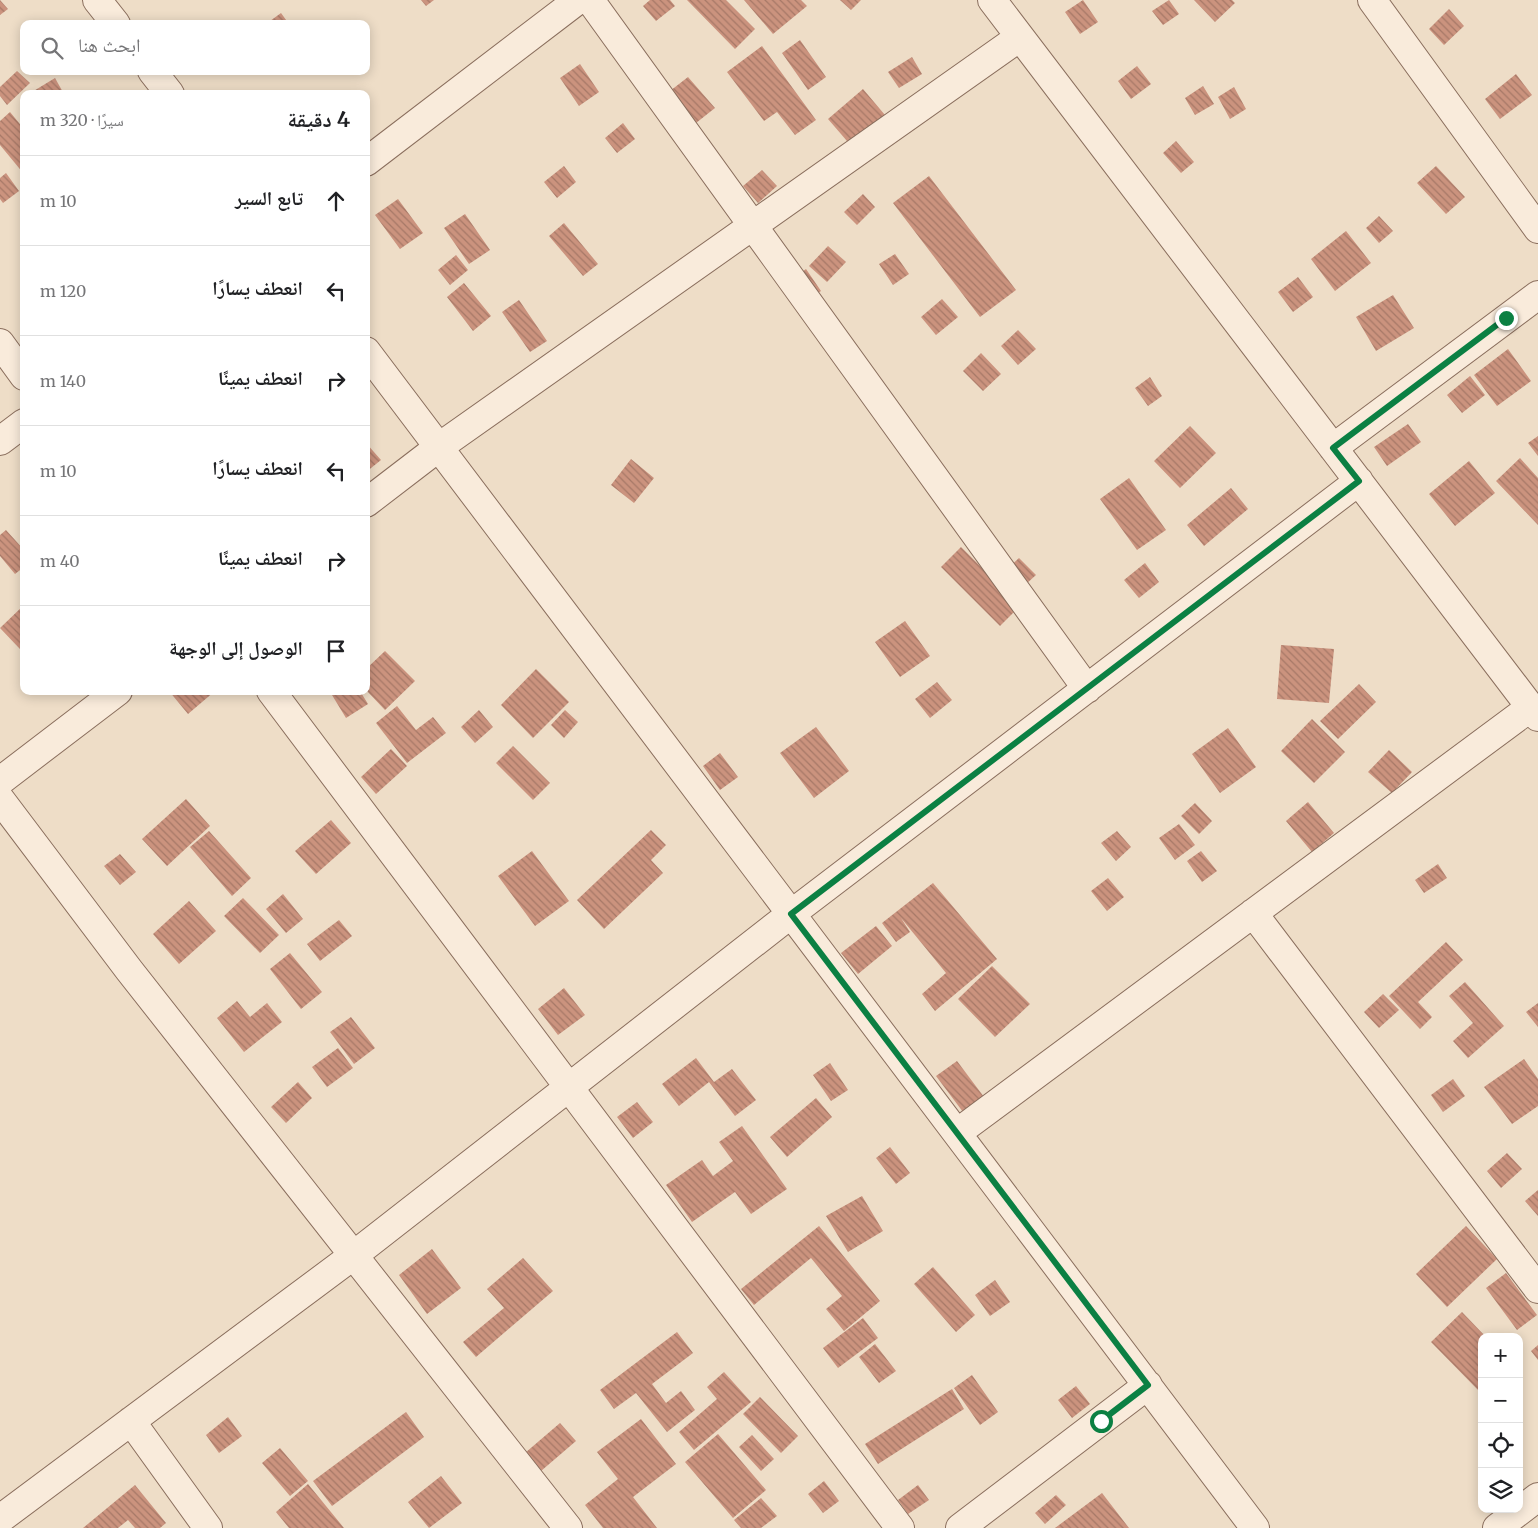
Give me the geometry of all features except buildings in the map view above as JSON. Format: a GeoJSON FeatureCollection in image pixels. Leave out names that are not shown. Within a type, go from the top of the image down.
{"type":"FeatureCollection","features":[{"type":"Feature","properties":{"kind":"street"},"geometry":{"type":"LineString","coordinates":[[370,159],[578,0]]}},
{"type":"Feature","properties":{"kind":"street"},"geometry":{"type":"LineString","coordinates":[[590,0],[1087,689]]}},
{"type":"Feature","properties":{"kind":"street"},"geometry":{"type":"LineString","coordinates":[[1372,0],[1538,228]]}},
{"type":"Feature","properties":{"kind":"street"},"geometry":{"type":"LineString","coordinates":[[100,1],[113,20]]}},
{"type":"Feature","properties":{"kind":"street"},"geometry":{"type":"LineString","coordinates":[[957,1133],[1253,913],[1534,712],[1020,37],[1004,4]]}},
{"type":"Feature","properties":{"kind":"street"},"geometry":{"type":"LineString","coordinates":[[370,500],[439,448],[1020,37]]}},
{"type":"Feature","properties":{"kind":"street"},"geometry":{"type":"LineString","coordinates":[[155,75],[167,90]]}},
{"type":"Feature","properties":{"kind":"street"},"geometry":{"type":"LineString","coordinates":[[1333,448],[1538,295]]}},
{"type":"Feature","properties":{"kind":"street"},"geometry":{"type":"LineString","coordinates":[[0,343],[20,370]]}},
{"type":"Feature","properties":{"kind":"street"},"geometry":{"type":"LineString","coordinates":[[370,356],[1255,1528]]}},
{"type":"Feature","properties":{"kind":"street"},"geometry":{"type":"LineString","coordinates":[[0,441],[20,426]]}},
{"type":"Feature","properties":{"kind":"street"},"geometry":{"type":"LineString","coordinates":[[0,1519],[354,1256],[791,914],[1359,481]]}},
{"type":"Feature","properties":{"kind":"street"},"geometry":{"type":"LineString","coordinates":[[0,781],[113,695]]}},
{"type":"Feature","properties":{"kind":"street"},"geometry":{"type":"LineString","coordinates":[[274,695],[900,1528]]}},
{"type":"Feature","properties":{"kind":"street"},"geometry":{"type":"LineString","coordinates":[[0,799],[129,970],[568,1528]]}},
{"type":"Feature","properties":{"kind":"street"},"geometry":{"type":"LineString","coordinates":[[1253,913],[1538,1289]]}},
{"type":"Feature","properties":{"kind":"street"},"geometry":{"type":"LineString","coordinates":[[960,1528],[1148,1385]]}},
{"type":"Feature","properties":{"kind":"street"},"geometry":{"type":"LineString","coordinates":[[131,1421],[208,1528]]}},
{"type":"Feature","properties":{"kind":"street"},"geometry":{"type":"LineString","coordinates":[[1497,1528],[1538,1497]]}},
{"type":"Feature","properties":{"kind":"route"},"geometry":{"type":"LineString","coordinates":[[1101,1421],[1148,1385],[791,914],[1359,481],[1333,448],[1506,318]]}}]}
